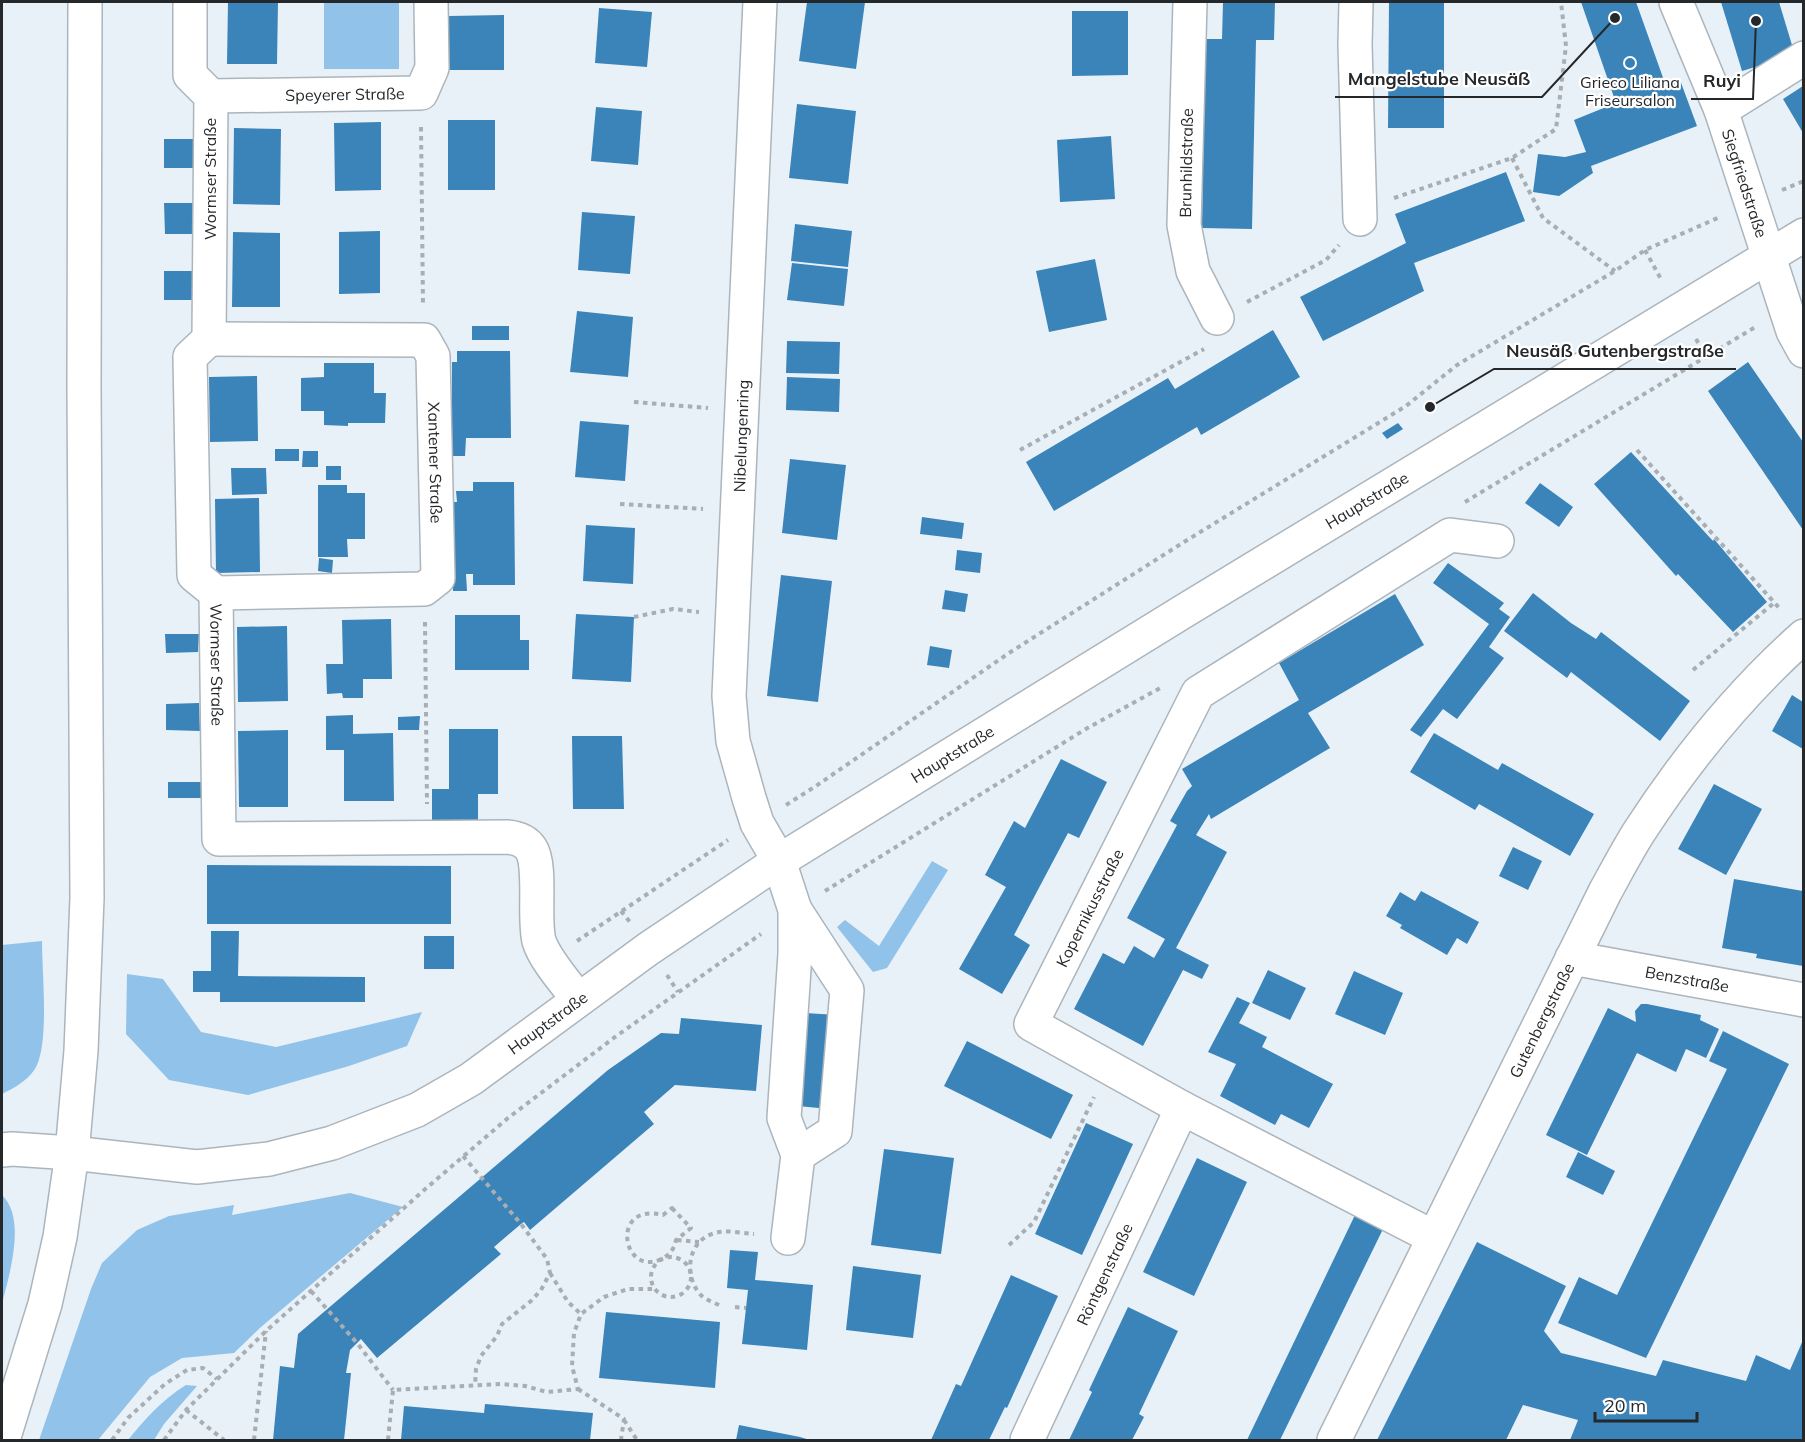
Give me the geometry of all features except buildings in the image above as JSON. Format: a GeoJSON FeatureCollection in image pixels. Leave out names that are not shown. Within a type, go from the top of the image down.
{"type":"FeatureCollection","features":[{"type":"Feature","properties":{"kind":"street"},"geometry":{"type":"LineString","coordinates":[[3,1440],[45,1304],[60,1237],[72,1153],[81,1051],[87,898],[84,398],[85,2]]}},
{"type":"Feature","properties":{"kind":"street","name":"Wormser Straße"},"geometry":{"type":"LineString","coordinates":[[190,2],[190,75],[210,96],[209,339],[190,357],[194,575],[216,592],[219,839],[515,838],[524,841],[531,848],[535,860],[537,930],[540,944],[578,999]]}},
{"type":"Feature","properties":{"kind":"street","name":"Speyerer Straße"},"geometry":{"type":"LineString","coordinates":[[210,96],[421,93],[432,68],[431,2]]}},
{"type":"Feature","properties":{"kind":"street","name":"Nibelungenring"},"geometry":{"type":"LineString","coordinates":[[760,2],[729,696],[733,741],[758,823],[779,861],[795,910]]}},
{"type":"Feature","properties":{"kind":"street","name":"Brunhildstraße"},"geometry":{"type":"LineString","coordinates":[[1190,2],[1184,225],[1193,271],[1217,318]]}},
{"type":"Feature","properties":{"kind":"street"},"geometry":{"type":"LineString","coordinates":[[1356,2],[1360,219]]}},
{"type":"Feature","properties":{"kind":"street","name":"Siegfriedstraße"},"geometry":{"type":"LineString","coordinates":[[1676,2],[1721,110],[1770,256]]}},
{"type":"Feature","properties":{"kind":"street","name":"Siegfriedstraße"},"geometry":{"type":"LineString","coordinates":[[1721,110],[1803,58]]}},
{"type":"Feature","properties":{"kind":"street","name":"Hauptstraße"},"geometry":{"type":"LineString","coordinates":[[2,1150],[72,1153],[197,1167],[269,1159],[332,1143],[417,1110],[465,1083],[664,938],[779,861],[1194,604],[1803,235]]}},
{"type":"Feature","properties":{"kind":"street"},"geometry":{"type":"LineString","coordinates":[[1770,256],[1793,331],[1803,351]]}},
{"type":"Feature","properties":{"kind":"street"},"geometry":{"type":"LineString","coordinates":[[209,339],[424,340]]}},
{"type":"Feature","properties":{"kind":"street","name":"Xantener Straße"},"geometry":{"type":"LineString","coordinates":[[424,340],[434,356],[438,578],[424,588]]}},
{"type":"Feature","properties":{"kind":"street","name":"Kopernikusstraße"},"geometry":{"type":"LineString","coordinates":[[1433,1237],[1182,1108],[1031,1024],[1198,693],[1450,535],[1497,541]]}},
{"type":"Feature","properties":{"kind":"street"},"geometry":{"type":"LineString","coordinates":[[216,592],[424,588]]}},
{"type":"Feature","properties":{"kind":"street","name":"Gutenbergstraße"},"geometry":{"type":"LineString","coordinates":[[1334,1440],[1605,892],[1639,833],[1719,724],[1803,636]]}},
{"type":"Feature","properties":{"kind":"street"},"geometry":{"type":"LineString","coordinates":[[788,1238],[798,1155],[784,1118],[795,954],[795,910]]}},
{"type":"Feature","properties":{"kind":"street"},"geometry":{"type":"LineString","coordinates":[[795,910],[847,990],[836,1131],[798,1155]]}},
{"type":"Feature","properties":{"kind":"street","name":"Benzstraße"},"geometry":{"type":"LineString","coordinates":[[1572,958],[1803,1000]]}},
{"type":"Feature","properties":{"kind":"street","name":"Röntgenstraße"},"geometry":{"type":"LineString","coordinates":[[1027,1440],[1182,1108]]}},
{"type":"Feature","properties":{"kind":"path"},"geometry":{"type":"LineString","coordinates":[[1020,450],[1213,344],[1217,318],[1326,260],[1360,219],[1392,199],[1512,158],[1556,129],[1566,46],[1561,2]]}},
{"type":"Feature","properties":{"kind":"path"},"geometry":{"type":"LineString","coordinates":[[421,93],[424,340]]}},
{"type":"Feature","properties":{"kind":"path"},"geometry":{"type":"LineString","coordinates":[[1512,158],[1543,218],[1615,271]]}},
{"type":"Feature","properties":{"kind":"path"},"geometry":{"type":"LineString","coordinates":[[549,959],[715,848],[816,786],[1009,653],[1184,542],[1406,406],[1457,365],[1615,271],[1645,250],[1752,203]]}},
{"type":"Feature","properties":{"kind":"path"},"geometry":{"type":"LineString","coordinates":[[634,402],[742,411]]}},
{"type":"Feature","properties":{"kind":"path"},"geometry":{"type":"LineString","coordinates":[[1637,450],[1782,610]]}},
{"type":"Feature","properties":{"kind":"path"},"geometry":{"type":"LineString","coordinates":[[620,504],[737,511]]}},
{"type":"Feature","properties":{"kind":"path"},"geometry":{"type":"LineString","coordinates":[[424,588],[427,838]]}},
{"type":"Feature","properties":{"kind":"path"},"geometry":{"type":"LineString","coordinates":[[1693,670],[1774,603]]}},
{"type":"Feature","properties":{"kind":"path"},"geometry":{"type":"LineString","coordinates":[[634,617],[673,609],[733,616]]}},
{"type":"Feature","properties":{"kind":"path"},"geometry":{"type":"LineString","coordinates":[[164,1440],[186,1410],[266,1331],[508,1118],[615,1037],[795,910]]}},
{"type":"Feature","properties":{"kind":"path"},"geometry":{"type":"LineString","coordinates":[[1009,1245],[1034,1222],[1109,1068]]}},
{"type":"Feature","properties":{"kind":"path"},"geometry":{"type":"LineString","coordinates":[[463,1156],[547,1259],[550,1273],[567,1302],[581,1314]]}},
{"type":"Feature","properties":{"kind":"path"},"geometry":{"type":"LineString","coordinates":[[672,1208],[691,1228],[676,1240],[669,1254],[654,1262],[646,1262],[632,1253],[626,1237],[632,1222],[644,1213],[663,1215],[672,1208]]}},
{"type":"Feature","properties":{"kind":"path"},"geometry":{"type":"LineString","coordinates":[[719,1305],[699,1294],[694,1284],[691,1273],[689,1266],[678,1258],[672,1256],[662,1258],[651,1270],[651,1283],[654,1289],[666,1297],[680,1295],[689,1286],[691,1273],[690,1262],[693,1252],[699,1242],[715,1233],[725,1231],[788,1238]]}},
{"type":"Feature","properties":{"kind":"path"},"geometry":{"type":"LineString","coordinates":[[676,1240],[699,1242]]}},
{"type":"Feature","properties":{"kind":"path"},"geometry":{"type":"LineString","coordinates":[[475,1385],[480,1356],[496,1336],[502,1324],[541,1290],[550,1273]]}},
{"type":"Feature","properties":{"kind":"path"},"geometry":{"type":"LineString","coordinates":[[578,1389],[572,1366],[574,1333],[581,1314],[604,1297],[628,1289],[654,1289]]}},
{"type":"Feature","properties":{"kind":"path"},"geometry":{"type":"LineString","coordinates":[[311,1291],[357,1343],[393,1390],[388,1440]]}},
{"type":"Feature","properties":{"kind":"path"},"geometry":{"type":"LineString","coordinates":[[735,1307],[746,1308]]}},
{"type":"Feature","properties":{"kind":"path"},"geometry":{"type":"LineString","coordinates":[[254,1440],[266,1331]]}},
{"type":"Feature","properties":{"kind":"path"},"geometry":{"type":"LineString","coordinates":[[112,1440],[128,1418],[165,1384],[187,1370],[203,1368],[217,1379]]}},
{"type":"Feature","properties":{"kind":"path"},"geometry":{"type":"LineString","coordinates":[[393,1390],[501,1384],[525,1386],[547,1392],[578,1389],[624,1419],[637,1440]]}},
{"type":"Feature","properties":{"kind":"path"},"geometry":{"type":"LineString","coordinates":[[186,1410],[224,1440]]}},
{"type":"Feature","properties":{"kind":"path"},"geometry":{"type":"LineString","coordinates":[[621,1440],[624,1419]]}},
{"type":"Feature","properties":{"kind":"shaded area"},"geometry":{"type":"Polygon","coordinates":[[[324,2],[399,2],[399,69],[324,69],[324,2]]]}},
{"type":"Feature","properties":{"kind":"shaded area"},"geometry":{"type":"Polygon","coordinates":[[[932,861],[948,870],[887,968],[873,972],[837,927],[845,920],[879,946],[932,861]]]}},
{"type":"Feature","properties":{"kind":"shaded area"},"geometry":{"type":"Polygon","coordinates":[[[42,941],[44,1022],[41,1053],[31,1075],[2,1094],[2,945],[42,941]]]}},
{"type":"Feature","properties":{"kind":"shaded area"},"geometry":{"type":"Polygon","coordinates":[[[127,974],[163,979],[201,1032],[276,1047],[422,1012],[407,1046],[349,1066],[248,1095],[169,1080],[126,1034],[127,974]]]}},
{"type":"Feature","properties":{"kind":"shaded area"},"geometry":{"type":"Polygon","coordinates":[[[350,1193],[403,1207],[261,1327],[234,1353],[182,1358],[150,1377],[98,1440],[39,1440],[102,1263],[137,1230],[169,1216],[234,1205],[232,1215],[350,1193]]]}},
{"type":"Feature","properties":{"kind":"shaded area"},"geometry":{"type":"Polygon","coordinates":[[[2,1195],[14,1218],[15,1232],[12,1263],[2,1304],[2,1195]]]}},
{"type":"Feature","properties":{"kind":"shaded area"},"geometry":{"type":"Polygon","coordinates":[[[186,1385],[197,1386],[164,1424],[154,1440],[128,1440],[154,1410],[186,1385]]]}},
{"type":"Feature","properties":{"kind":"place","name":"Mangelstube Neusäß"},"geometry":{"type":"Point","coordinates":[1615,18]}},
{"type":"Feature","properties":{"kind":"place","name":"Ruyi"},"geometry":{"type":"Point","coordinates":[1756,21]}},
{"type":"Feature","properties":{"kind":"place","name":"Grieco Liliana Friseursalon"},"geometry":{"type":"Point","coordinates":[1630,63]}},
{"type":"Feature","properties":{"kind":"place","name":"Neusäß Gutenbergstraße"},"geometry":{"type":"Point","coordinates":[1430,407]}}]}
